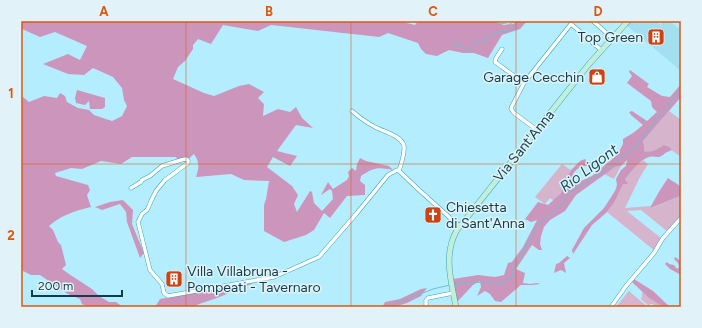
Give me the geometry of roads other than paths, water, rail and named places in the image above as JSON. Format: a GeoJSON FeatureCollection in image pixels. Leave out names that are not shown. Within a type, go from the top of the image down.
{"type":"FeatureCollection","features":[{"type":"Feature","properties":{"kind":"main road","name":"Via Sant'Anna"},"geometry":{"type":"LineString","coordinates":[[456,307],[452,290],[449,259],[452,239],[459,226],[601,50],[628,21]]}},
{"type":"Feature","properties":{"kind":"street"},"geometry":{"type":"LineString","coordinates":[[499,21],[511,21]]}},
{"type":"Feature","properties":{"kind":"street"},"geometry":{"type":"LineString","coordinates":[[567,21],[573,23],[601,50]]}},
{"type":"Feature","properties":{"kind":"street"},"geometry":{"type":"LineString","coordinates":[[593,21],[612,38]]}},
{"type":"Feature","properties":{"kind":"street"},"geometry":{"type":"LineString","coordinates":[[537,130],[514,113],[511,110],[512,106],[524,83],[573,23]]}},
{"type":"Feature","properties":{"kind":"street"},"geometry":{"type":"LineString","coordinates":[[502,49],[496,58],[496,62],[524,83]]}},
{"type":"Feature","properties":{"kind":"street"},"geometry":{"type":"LineString","coordinates":[[352,111],[374,127],[394,135],[401,140],[404,145],[404,152],[399,171]]}},
{"type":"Feature","properties":{"kind":"street"},"geometry":{"type":"LineString","coordinates":[[131,188],[162,166],[181,160],[188,160],[188,162],[165,180],[156,191],[150,206],[142,214],[138,222],[150,270],[162,284],[164,293],[168,296],[274,277],[319,257],[388,175],[397,170],[399,171]]}},
{"type":"Feature","properties":{"kind":"street"},"geometry":{"type":"LineString","coordinates":[[399,171],[459,226]]}},
{"type":"Feature","properties":{"kind":"street"},"geometry":{"type":"LineString","coordinates":[[611,307],[626,286],[654,253],[662,238],[681,218]]}},
{"type":"Feature","properties":{"kind":"street"},"geometry":{"type":"LineString","coordinates":[[426,306],[426,300],[428,298],[452,290]]}},
{"type":"Feature","properties":{"kind":"waterway"},"geometry":{"type":"LineString","coordinates":[[452,42],[469,51],[474,46],[473,41],[484,43],[484,39],[495,33],[513,29],[520,21]]}},
{"type":"Feature","properties":{"kind":"waterway","name":"Rio Ligont"},"geometry":{"type":"LineString","coordinates":[[454,284],[484,282],[501,284],[512,277],[515,267],[538,224],[557,209],[568,194],[615,163],[635,147],[676,95],[681,91]]}},
{"type":"Feature","properties":{"kind":"waterway","name":"Rio Ligont"},"geometry":{"type":"LineString","coordinates":[[387,307],[433,289],[450,285]]}},
{"type":"Feature","properties":{"kind":"place","name":"Top Green"},"geometry":{"type":"Point","coordinates":[656,37]}},
{"type":"Feature","properties":{"kind":"place","name":"Garage Cecchin"},"geometry":{"type":"Point","coordinates":[597,77]}},
{"type":"Feature","properties":{"kind":"place","name":"Chiesetta di Sant'Anna"},"geometry":{"type":"Point","coordinates":[433,215]}},
{"type":"Feature","properties":{"kind":"place","name":"Villa Villabruna - Pompeati - Tavernaro"},"geometry":{"type":"Point","coordinates":[174,279]}}]}
